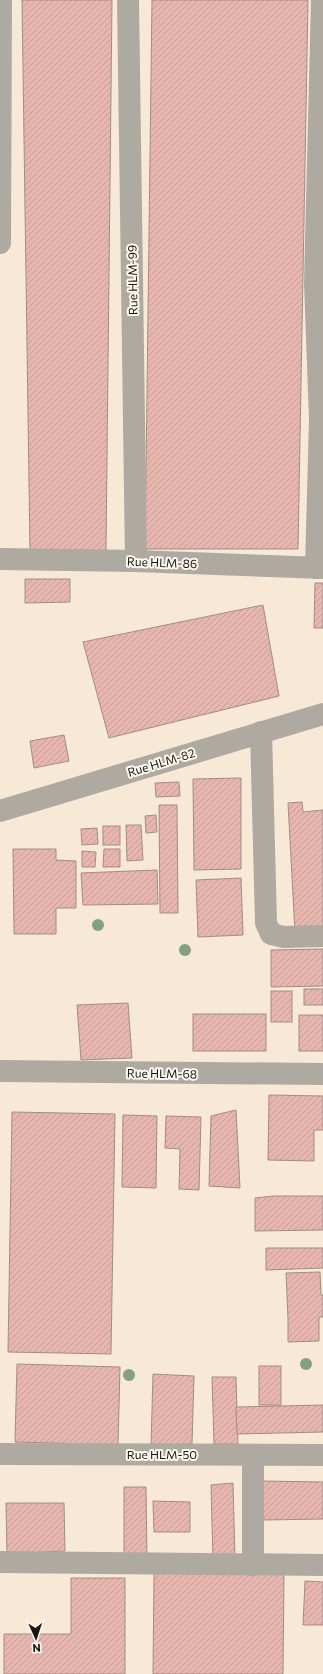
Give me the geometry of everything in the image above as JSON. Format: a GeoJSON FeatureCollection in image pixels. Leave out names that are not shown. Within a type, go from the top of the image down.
{"type":"FeatureCollection","features":[{"type":"Feature","properties":{"kind":"street"},"geometry":{"type":"LineString","coordinates":[[0,243],[1,0]]}},
{"type":"Feature","properties":{"kind":"street","name":"Rue HLM-99"},"geometry":{"type":"LineString","coordinates":[[128,0],[136,561]]}},
{"type":"Feature","properties":{"kind":"street"},"geometry":{"type":"LineString","coordinates":[[320,568],[322,419],[319,284],[322,0]]}},
{"type":"Feature","properties":{"kind":"street","name":"Rue HLM-86"},"geometry":{"type":"LineString","coordinates":[[0,559],[136,561],[320,568]]}},
{"type":"Feature","properties":{"kind":"street","name":"Rue HLM-82"},"geometry":{"type":"LineString","coordinates":[[0,811],[323,714]]}},
{"type":"Feature","properties":{"kind":"street"},"geometry":{"type":"LineString","coordinates":[[261,732],[266,923],[272,934],[284,937],[323,936]]}},
{"type":"Feature","properties":{"kind":"street","name":"Rue HLM-68"},"geometry":{"type":"LineString","coordinates":[[0,1071],[323,1074]]}},
{"type":"Feature","properties":{"kind":"street","name":"Rue HLM-50"},"geometry":{"type":"LineString","coordinates":[[0,1454],[323,1455]]}},
{"type":"Feature","properties":{"kind":"street"},"geometry":{"type":"LineString","coordinates":[[253,1455],[253,1565]]}},
{"type":"Feature","properties":{"kind":"street"},"geometry":{"type":"LineString","coordinates":[[0,1562],[323,1565]]}},
{"type":"Feature","properties":{"kind":"building"},"geometry":{"type":"Polygon","coordinates":[[[22,0],[112,0],[106,551],[30,551],[22,0]]]}},
{"type":"Feature","properties":{"kind":"building"},"geometry":{"type":"Polygon","coordinates":[[[152,0],[308,0],[298,549],[145,549],[152,0]]]}},
{"type":"Feature","properties":{"kind":"building"},"geometry":{"type":"Polygon","coordinates":[[[25,579],[70,579],[70,602],[25,603],[25,579]]]}},
{"type":"Feature","properties":{"kind":"building"},"geometry":{"type":"Polygon","coordinates":[[[315,583],[323,583],[323,628],[314,628],[315,583]]]}},
{"type":"Feature","properties":{"kind":"building"},"geometry":{"type":"Polygon","coordinates":[[[263,605],[279,696],[109,738],[83,642],[263,605]]]}},
{"type":"Feature","properties":{"kind":"building"},"geometry":{"type":"Polygon","coordinates":[[[64,735],[69,761],[34,768],[30,741],[64,735]]]}},
{"type":"Feature","properties":{"kind":"building"},"geometry":{"type":"Polygon","coordinates":[[[241,778],[241,869],[194,870],[193,779],[241,778]]]}},
{"type":"Feature","properties":{"kind":"building"},"geometry":{"type":"Polygon","coordinates":[[[179,782],[180,796],[156,797],[155,783],[179,782]]]}},
{"type":"Feature","properties":{"kind":"building"},"geometry":{"type":"Polygon","coordinates":[[[302,802],[303,812],[323,810],[323,931],[295,932],[288,803],[302,802]]]}},
{"type":"Feature","properties":{"kind":"building"},"geometry":{"type":"Polygon","coordinates":[[[159,805],[177,805],[178,913],[160,913],[159,805]]]}},
{"type":"Feature","properties":{"kind":"building"},"geometry":{"type":"Polygon","coordinates":[[[156,815],[157,832],[146,833],[145,816],[156,815]]]}},
{"type":"Feature","properties":{"kind":"building"},"geometry":{"type":"Polygon","coordinates":[[[126,825],[141,825],[143,860],[127,861],[126,825]]]}},
{"type":"Feature","properties":{"kind":"building"},"geometry":{"type":"Polygon","coordinates":[[[103,826],[120,826],[120,845],[103,845],[103,826]]]}},
{"type":"Feature","properties":{"kind":"building"},"geometry":{"type":"Polygon","coordinates":[[[97,828],[98,844],[82,845],[81,829],[97,828]]]}},
{"type":"Feature","properties":{"kind":"building"},"geometry":{"type":"Polygon","coordinates":[[[13,849],[56,849],[56,860],[76,861],[76,908],[56,908],[56,934],[14,934],[13,849]]]}},
{"type":"Feature","properties":{"kind":"building"},"geometry":{"type":"Polygon","coordinates":[[[104,849],[120,849],[120,867],[103,867],[104,849]]]}},
{"type":"Feature","properties":{"kind":"building"},"geometry":{"type":"Polygon","coordinates":[[[82,851],[96,852],[95,867],[82,867],[82,851]]]}},
{"type":"Feature","properties":{"kind":"building"},"geometry":{"type":"Polygon","coordinates":[[[157,870],[158,904],[83,905],[81,873],[157,870]]]}},
{"type":"Feature","properties":{"kind":"building"},"geometry":{"type":"Polygon","coordinates":[[[241,878],[243,935],[198,937],[196,880],[241,878]]]}},
{"type":"Feature","properties":{"kind":"building"},"geometry":{"type":"Polygon","coordinates":[[[323,949],[323,986],[271,987],[271,950],[323,949]]]}},
{"type":"Feature","properties":{"kind":"building"},"geometry":{"type":"Polygon","coordinates":[[[304,989],[323,989],[323,1005],[304,1005],[304,989]]]}},
{"type":"Feature","properties":{"kind":"building"},"geometry":{"type":"Polygon","coordinates":[[[271,991],[292,991],[292,1022],[271,1022],[271,991]]]}},
{"type":"Feature","properties":{"kind":"building"},"geometry":{"type":"Polygon","coordinates":[[[128,1003],[132,1058],[81,1060],[77,1005],[128,1003]]]}},
{"type":"Feature","properties":{"kind":"building"},"geometry":{"type":"Polygon","coordinates":[[[193,1014],[266,1014],[266,1051],[193,1051],[193,1014]]]}},
{"type":"Feature","properties":{"kind":"building"},"geometry":{"type":"Polygon","coordinates":[[[299,1015],[323,1015],[323,1051],[299,1051],[299,1015]]]}},
{"type":"Feature","properties":{"kind":"building"},"geometry":{"type":"Polygon","coordinates":[[[269,1095],[323,1096],[323,1130],[314,1130],[314,1161],[268,1160],[269,1095]]]}},
{"type":"Feature","properties":{"kind":"building"},"geometry":{"type":"Polygon","coordinates":[[[236,1110],[240,1188],[209,1186],[211,1116],[236,1110]]]}},
{"type":"Feature","properties":{"kind":"building"},"geometry":{"type":"Polygon","coordinates":[[[12,1112],[115,1114],[111,1354],[8,1352],[12,1112]]]}},
{"type":"Feature","properties":{"kind":"building"},"geometry":{"type":"Polygon","coordinates":[[[123,1115],[157,1116],[156,1188],[122,1187],[123,1115]]]}},
{"type":"Feature","properties":{"kind":"building"},"geometry":{"type":"Polygon","coordinates":[[[166,1116],[201,1117],[199,1190],[179,1189],[180,1149],[165,1148],[166,1116]]]}},
{"type":"Feature","properties":{"kind":"building"},"geometry":{"type":"Polygon","coordinates":[[[273,1196],[323,1196],[323,1230],[255,1231],[255,1198],[273,1196]]]}},
{"type":"Feature","properties":{"kind":"building"},"geometry":{"type":"Polygon","coordinates":[[[266,1248],[323,1248],[323,1268],[266,1270],[266,1248]]]}},
{"type":"Feature","properties":{"kind":"building"},"geometry":{"type":"Polygon","coordinates":[[[320,1272],[321,1295],[323,1295],[323,1317],[319,1317],[319,1341],[288,1342],[286,1273],[320,1272]]]}},
{"type":"Feature","properties":{"kind":"building"},"geometry":{"type":"Polygon","coordinates":[[[17,1364],[120,1367],[118,1445],[15,1442],[17,1364]]]}},
{"type":"Feature","properties":{"kind":"building"},"geometry":{"type":"Polygon","coordinates":[[[259,1366],[281,1366],[281,1405],[259,1405],[259,1366]]]}},
{"type":"Feature","properties":{"kind":"building"},"geometry":{"type":"Polygon","coordinates":[[[153,1374],[194,1376],[192,1444],[151,1446],[153,1374]]]}},
{"type":"Feature","properties":{"kind":"building"},"geometry":{"type":"Polygon","coordinates":[[[212,1377],[236,1377],[238,1444],[214,1444],[212,1377]]]}},
{"type":"Feature","properties":{"kind":"building"},"geometry":{"type":"Polygon","coordinates":[[[323,1405],[323,1432],[237,1434],[236,1407],[323,1405]]]}},
{"type":"Feature","properties":{"kind":"building"},"geometry":{"type":"Polygon","coordinates":[[[260,1481],[323,1482],[323,1519],[264,1520],[260,1481]]]}},
{"type":"Feature","properties":{"kind":"building"},"geometry":{"type":"Polygon","coordinates":[[[233,1483],[235,1559],[213,1560],[211,1485],[233,1483]]]}},
{"type":"Feature","properties":{"kind":"building"},"geometry":{"type":"Polygon","coordinates":[[[124,1487],[146,1487],[147,1559],[124,1559],[124,1487]]]}},
{"type":"Feature","properties":{"kind":"building"},"geometry":{"type":"Polygon","coordinates":[[[153,1501],[190,1502],[190,1532],[154,1532],[153,1501]]]}},
{"type":"Feature","properties":{"kind":"building"},"geometry":{"type":"Polygon","coordinates":[[[6,1503],[64,1503],[65,1551],[7,1554],[6,1503]]]}},
{"type":"Feature","properties":{"kind":"building"},"geometry":{"type":"Polygon","coordinates":[[[154,1573],[284,1573],[283,1674],[153,1674],[154,1573]]]}},
{"type":"Feature","properties":{"kind":"building"},"geometry":{"type":"Polygon","coordinates":[[[71,1578],[125,1578],[125,1674],[4,1674],[4,1634],[71,1634],[71,1578]]]}},
{"type":"Feature","properties":{"kind":"building"},"geometry":{"type":"Polygon","coordinates":[[[305,1581],[323,1582],[323,1625],[303,1625],[305,1581]]]}}]}
